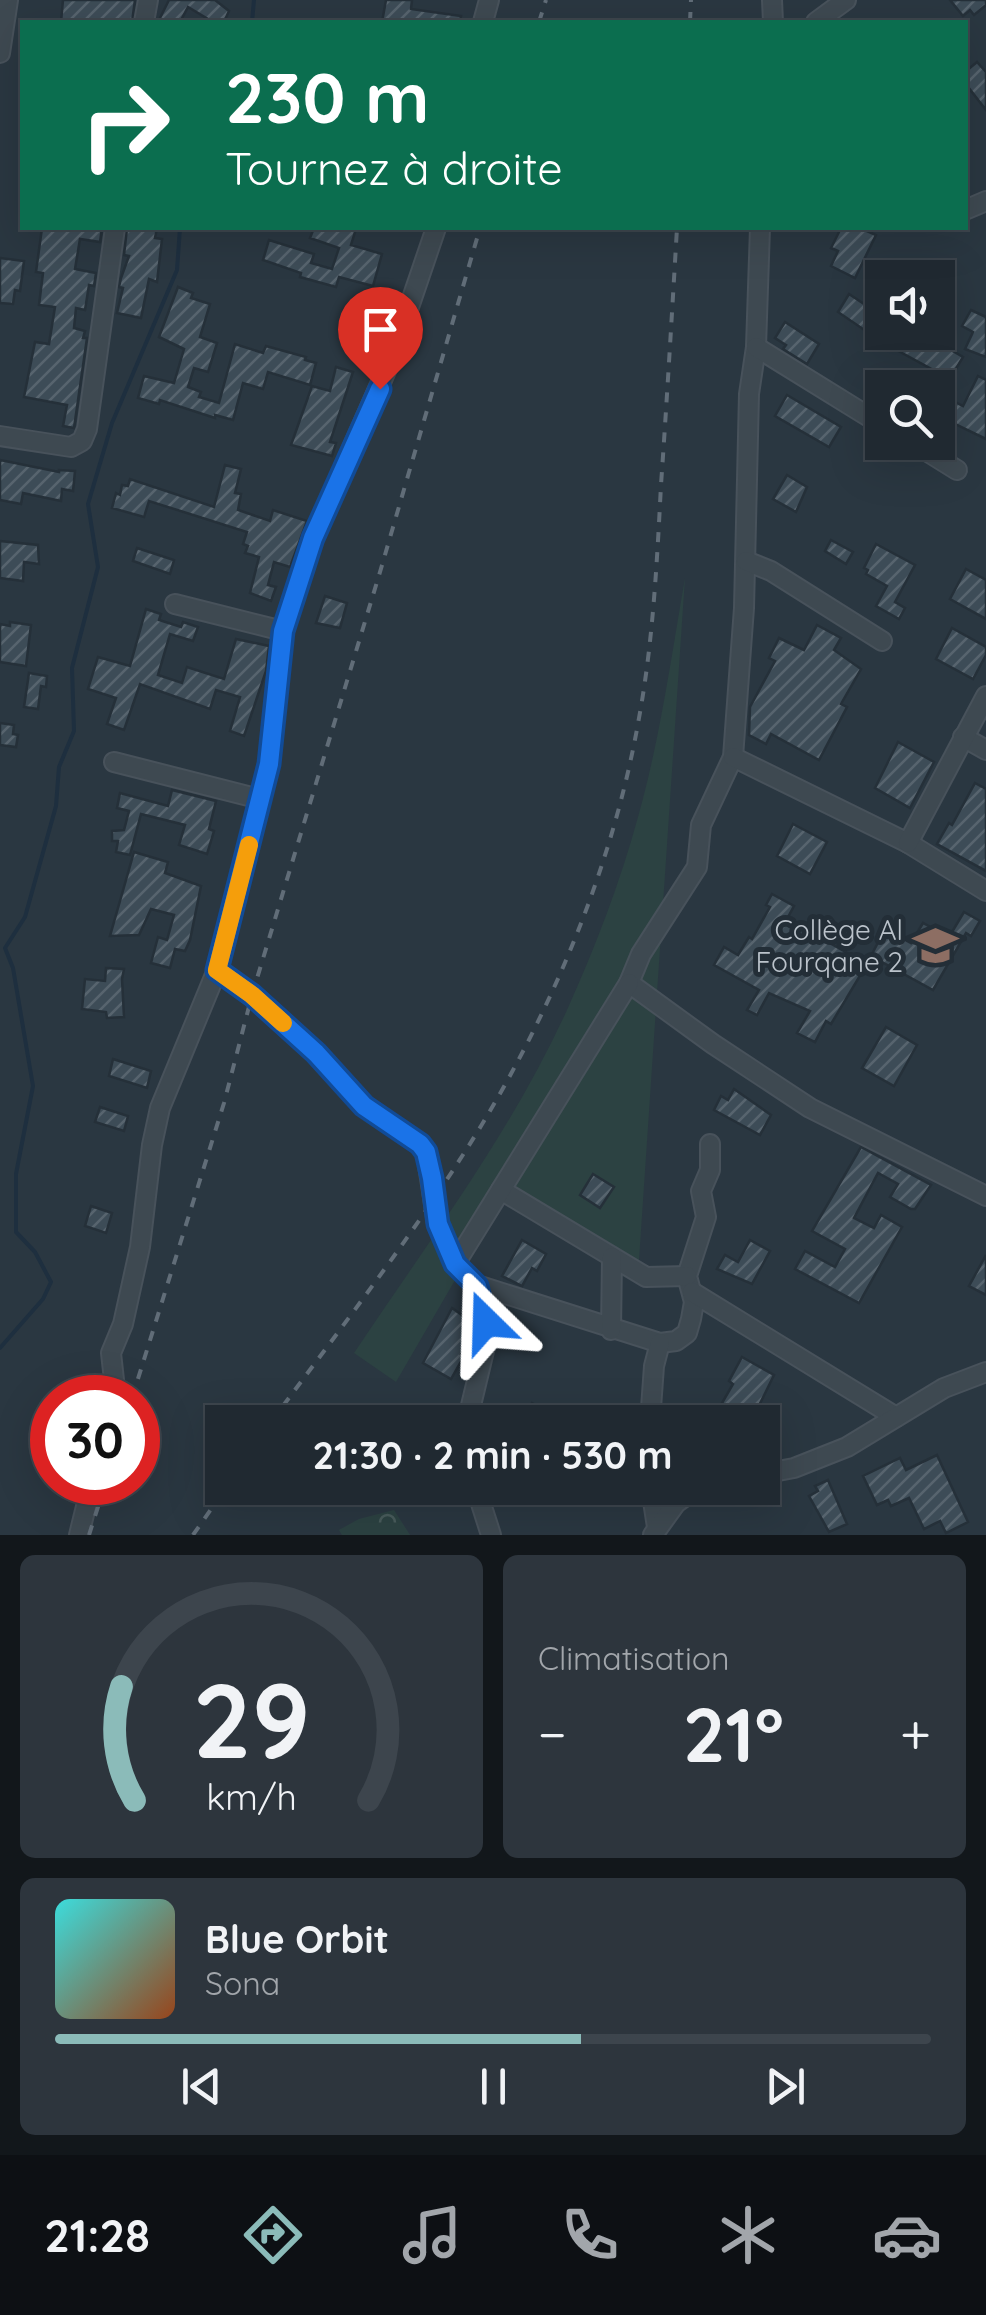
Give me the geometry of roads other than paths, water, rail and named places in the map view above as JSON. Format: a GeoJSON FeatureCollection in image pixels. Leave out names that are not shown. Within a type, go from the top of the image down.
{"type":"FeatureCollection","features":[{"type":"Feature","properties":{"kind":"street"},"geometry":{"type":"LineString","coordinates":[[0,52],[8,0]]}},
{"type":"Feature","properties":{"kind":"street"},"geometry":{"type":"LineString","coordinates":[[819,20],[846,0]]}},
{"type":"Feature","properties":{"kind":"street"},"geometry":{"type":"LineString","coordinates":[[0,436],[71,448],[82,441],[116,230]]}},
{"type":"Feature","properties":{"kind":"street"},"geometry":{"type":"LineString","coordinates":[[113,1375],[111,1354],[123,1324],[140,1247],[160,1108],[217,970],[269,764],[283,631],[313,538],[392,357],[435,230]]}},
{"type":"Feature","properties":{"kind":"street"},"geometry":{"type":"LineString","coordinates":[[455,1264],[630,983],[641,954],[696,867],[701,826],[732,756],[746,560],[749,394],[756,348],[760,230]]}},
{"type":"Feature","properties":{"kind":"street"},"geometry":{"type":"LineString","coordinates":[[756,348],[865,414]]}},
{"type":"Feature","properties":{"kind":"street"},"geometry":{"type":"LineString","coordinates":[[941,460],[957,470]]}},
{"type":"Feature","properties":{"kind":"street"},"geometry":{"type":"LineString","coordinates":[[746,560],[771,571],[882,642]]}},
{"type":"Feature","properties":{"kind":"street"},"geometry":{"type":"LineString","coordinates":[[175,604],[283,631]]}},
{"type":"Feature","properties":{"kind":"street"},"geometry":{"type":"LineString","coordinates":[[908,843],[986,696]]}},
{"type":"Feature","properties":{"kind":"street"},"geometry":{"type":"LineString","coordinates":[[963,737],[986,750]]}},
{"type":"Feature","properties":{"kind":"street"},"geometry":{"type":"LineString","coordinates":[[732,756],[908,843],[986,891]]}},
{"type":"Feature","properties":{"kind":"street"},"geometry":{"type":"LineString","coordinates":[[114,762],[260,799]]}},
{"type":"Feature","properties":{"kind":"street"},"geometry":{"type":"LineString","coordinates":[[217,970],[252,995],[316,1053],[364,1106],[420,1144],[432,1178],[438,1224],[455,1264],[477,1286],[611,1330],[660,1343],[676,1341],[686,1333],[694,1302],[689,1284],[706,1218],[701,1191],[710,1170],[710,1144]]}},
{"type":"Feature","properties":{"kind":"street"},"geometry":{"type":"LineString","coordinates":[[630,983],[810,1108],[986,1196]]}},
{"type":"Feature","properties":{"kind":"street"},"geometry":{"type":"LineString","coordinates":[[501,1190],[646,1276],[689,1284],[896,1417]]}},
{"type":"Feature","properties":{"kind":"street"},"geometry":{"type":"LineString","coordinates":[[611,1330],[612,1257]]}},
{"type":"Feature","properties":{"kind":"street"},"geometry":{"type":"LineString","coordinates":[[471,1405],[485,1347],[486,1322],[477,1286]]}},
{"type":"Feature","properties":{"kind":"street"},"geometry":{"type":"LineString","coordinates":[[651,1405],[660,1343]]}},
{"type":"Feature","properties":{"kind":"street"},"geometry":{"type":"LineString","coordinates":[[780,1471],[847,1447],[944,1388],[983,1374],[986,1394]]}},
{"type":"Feature","properties":{"kind":"street"},"geometry":{"type":"LineString","coordinates":[[80,1535],[87,1505]]}},
{"type":"Feature","properties":{"kind":"street"},"geometry":{"type":"LineString","coordinates":[[481,1505],[491,1535]]}},
{"type":"Feature","properties":{"kind":"street"},"geometry":{"type":"LineString","coordinates":[[653,1505],[655,1531]]}},
{"type":"Feature","properties":{"kind":"street"},"geometry":{"type":"LineString","coordinates":[[655,1531],[674,1505]]}},
{"type":"Feature","properties":{"kind":"waterway"},"geometry":{"type":"LineString","coordinates":[[252,20],[254,0]]}},
{"type":"Feature","properties":{"kind":"waterway"},"geometry":{"type":"LineString","coordinates":[[0,1348],[43,1299],[51,1282],[35,1252],[16,1232],[16,1174],[33,1086],[13,968],[5,948],[25,917],[56,806],[59,767],[74,731],[72,668],[98,567],[88,504],[112,423],[177,270],[180,230]]}},
{"type":"Feature","properties":{"kind":"railway"},"geometry":{"type":"LineString","coordinates":[[540,20],[546,0]]}},
{"type":"Feature","properties":{"kind":"railway"},"geometry":{"type":"LineString","coordinates":[[690,20],[691,0]]}},
{"type":"Feature","properties":{"kind":"railway"},"geometry":{"type":"LineString","coordinates":[[139,1375],[224,1103],[252,995],[479,230]]}},
{"type":"Feature","properties":{"kind":"railway"},"geometry":{"type":"LineString","coordinates":[[284,1405],[406,1239],[481,1126],[534,1030],[598,877],[628,772],[648,660],[677,230]]}},
{"type":"Feature","properties":{"kind":"railway"},"geometry":{"type":"LineString","coordinates":[[89,1535],[99,1505]]}},
{"type":"Feature","properties":{"kind":"railway"},"geometry":{"type":"LineString","coordinates":[[193,1535],[214,1505]]}},
{"type":"Feature","properties":{"kind":"place","name":"Collège Al Fourqane 2"},"geometry":{"type":"Point","coordinates":[936,946]}}]}
